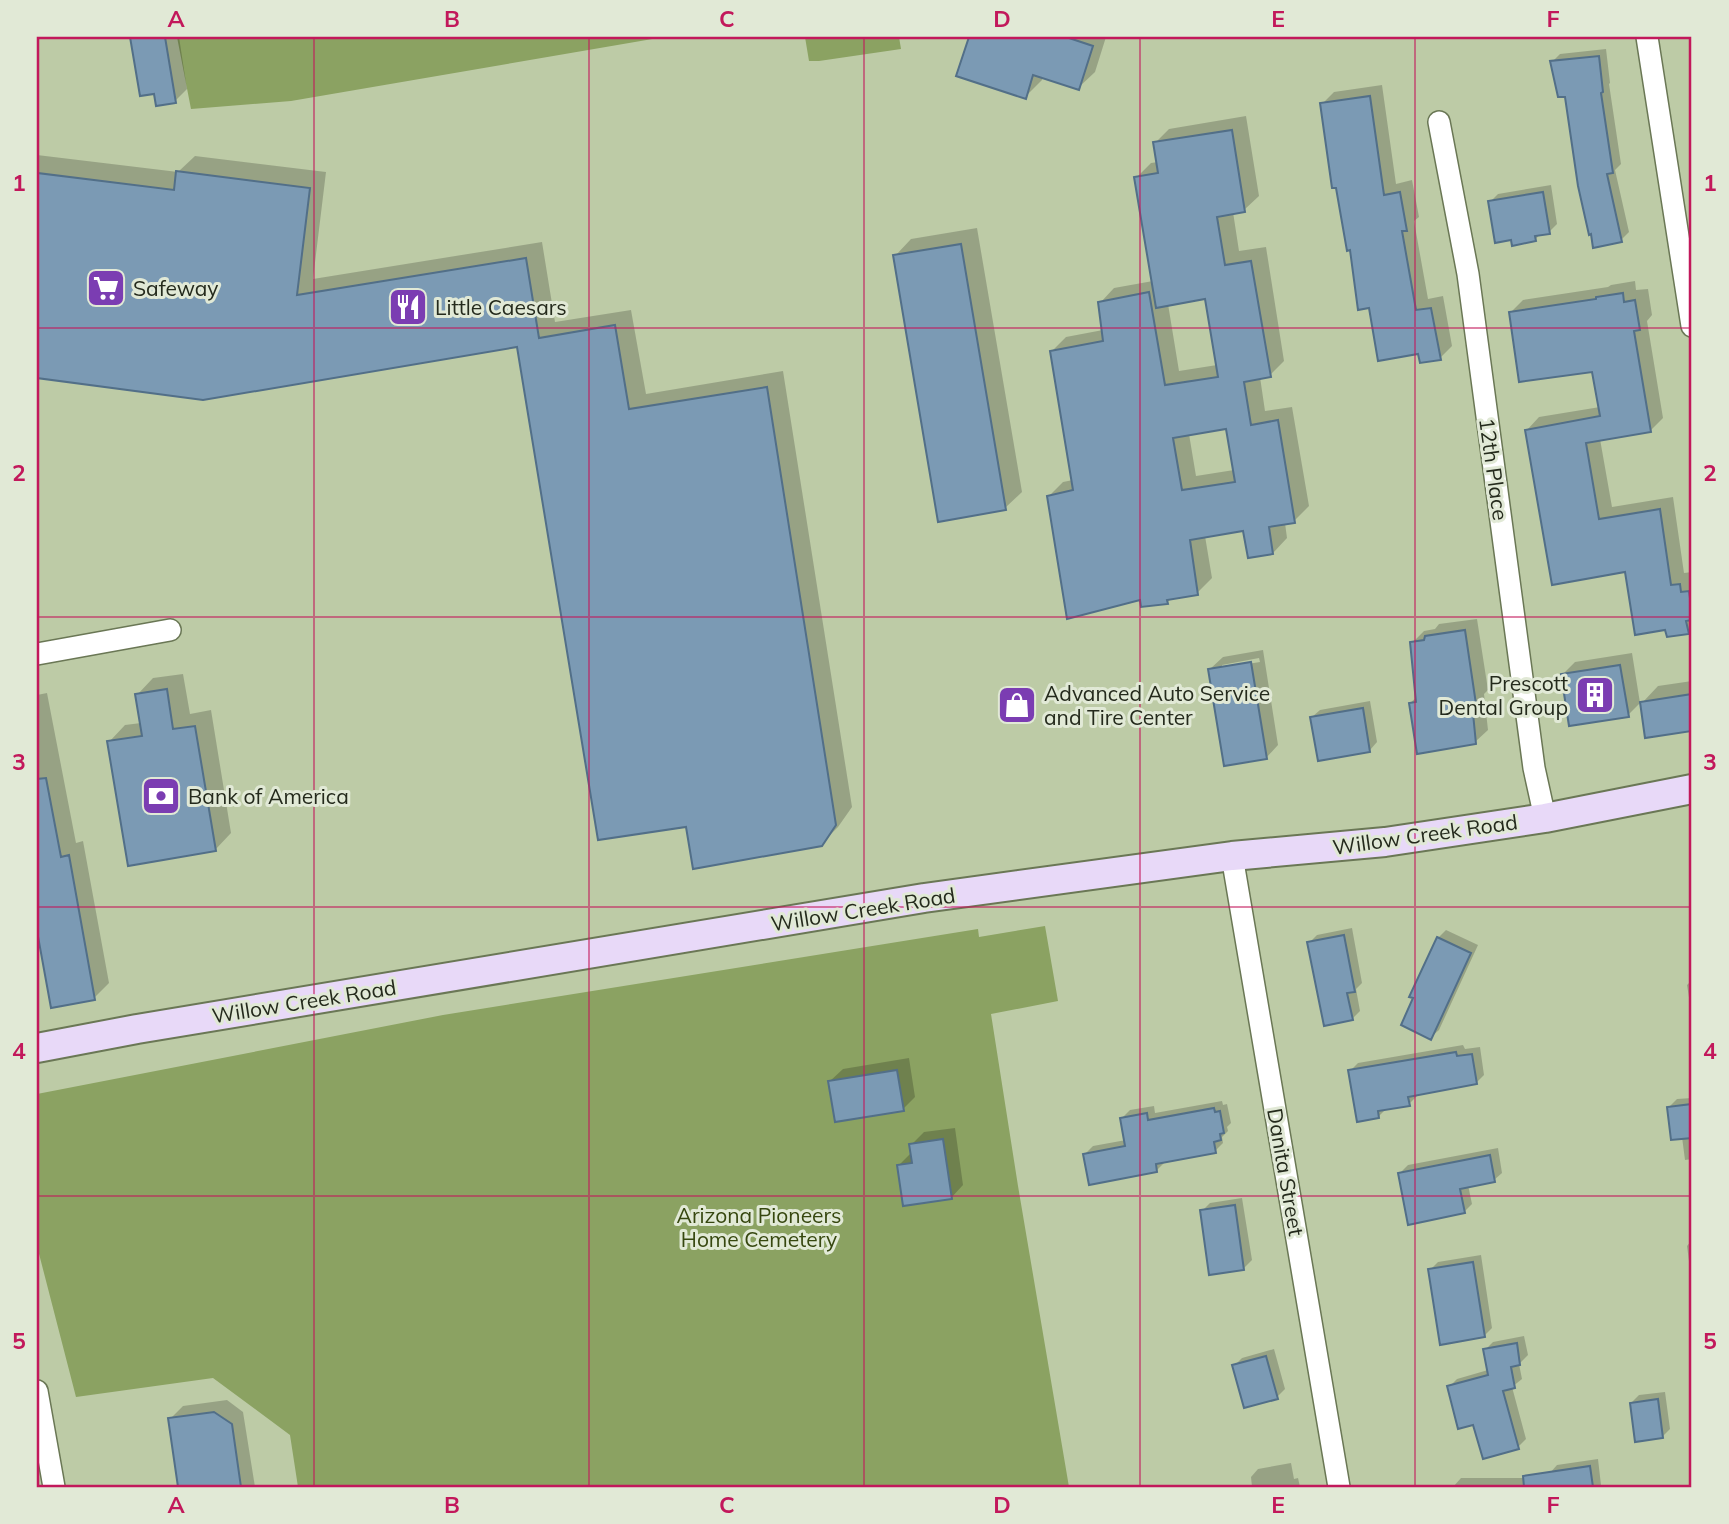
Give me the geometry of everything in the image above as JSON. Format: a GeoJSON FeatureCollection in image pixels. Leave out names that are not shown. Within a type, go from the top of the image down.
{"type":"FeatureCollection","features":[{"type":"Feature","properties":{"kind":"main road","name":"Willow Creek Road"},"geometry":{"type":"LineString","coordinates":[[37,1048],[924,898],[1232,856],[1385,842],[1545,818],[1692,789]]}},
{"type":"Feature","properties":{"kind":"street"},"geometry":{"type":"LineString","coordinates":[[1647,37],[1692,327]]}},
{"type":"Feature","properties":{"kind":"street","name":"12th Place"},"geometry":{"type":"LineString","coordinates":[[1439,122],[1468,274],[1534,768],[1545,818]]}},
{"type":"Feature","properties":{"kind":"street"},"geometry":{"type":"LineString","coordinates":[[37,654],[170,630]]}},
{"type":"Feature","properties":{"kind":"street","name":"Danita Street"},"geometry":{"type":"LineString","coordinates":[[1232,856],[1339,1487]]}},
{"type":"Feature","properties":{"kind":"street"},"geometry":{"type":"LineString","coordinates":[[37,1391],[54,1487]]}},
{"type":"Feature","properties":{"kind":"green space"},"geometry":{"type":"Polygon","coordinates":[[[177,37],[664,37],[291,101],[191,109],[177,37]]]}},
{"type":"Feature","properties":{"kind":"green space"},"geometry":{"type":"Polygon","coordinates":[[[805,37],[899,37],[901,49],[809,61],[805,37]]]}},
{"type":"Feature","properties":{"kind":"green space","name":"Arizona Pioneers Home Cemetery"},"geometry":{"type":"Polygon","coordinates":[[[1045,926],[1058,1001],[991,1014],[1069,1487],[298,1487],[290,1435],[213,1378],[76,1397],[37,1246],[37,1094],[443,1015],[978,929],[979,937],[1045,926]]]}},
{"type":"Feature","properties":{"kind":"building"},"geometry":{"type":"Polygon","coordinates":[[[130,37],[165,37],[176,103],[156,106],[154,94],[140,96],[130,37]]]}},
{"type":"Feature","properties":{"kind":"building"},"geometry":{"type":"Polygon","coordinates":[[[969,37],[1066,37],[1093,46],[1079,90],[1033,75],[1026,99],[956,76],[969,37]]]}},
{"type":"Feature","properties":{"kind":"building"},"geometry":{"type":"Polygon","coordinates":[[[1599,56],[1601,93],[1613,173],[1607,174],[1622,242],[1593,248],[1578,186],[1565,97],[1558,97],[1550,61],[1599,56]]]}},
{"type":"Feature","properties":{"kind":"building"},"geometry":{"type":"Polygon","coordinates":[[[1370,96],[1384,195],[1400,192],[1407,231],[1402,231],[1416,310],[1431,308],[1441,360],[1420,363],[1418,354],[1378,361],[1369,308],[1358,310],[1350,250],[1347,251],[1336,188],[1332,188],[1320,103],[1370,96]]]}},
{"type":"Feature","properties":{"kind":"building"},"geometry":{"type":"Polygon","coordinates":[[[1232,130],[1245,212],[1217,217],[1225,265],[1251,261],[1271,377],[1244,382],[1251,425],[1278,420],[1295,523],[1269,527],[1273,554],[1248,558],[1243,531],[1190,540],[1198,595],[1167,600],[1168,604],[1141,607],[1140,600],[1067,619],[1047,496],[1073,490],[1050,351],[1103,341],[1098,302],[1149,292],[1165,385],[1218,377],[1205,299],[1156,308],[1134,177],[1158,173],[1153,142],[1232,130]],[[1226,429],[1173,438],[1182,490],[1235,482],[1226,429]]]}},
{"type":"Feature","properties":{"kind":"building"},"geometry":{"type":"Polygon","coordinates":[[[176,171],[310,188],[297,295],[526,258],[539,338],[615,325],[629,409],[767,387],[836,825],[822,846],[693,869],[686,827],[598,840],[517,347],[203,400],[37,378],[37,173],[174,190],[176,171]]]}},
{"type":"Feature","properties":{"kind":"building"},"geometry":{"type":"Polygon","coordinates":[[[1543,192],[1550,234],[1535,236],[1536,241],[1512,246],[1511,240],[1495,243],[1488,201],[1543,192]]]}},
{"type":"Feature","properties":{"kind":"building"},"geometry":{"type":"Polygon","coordinates":[[[961,244],[1006,510],[938,522],[893,255],[961,244]]]}},
{"type":"Feature","properties":{"kind":"building"},"geometry":{"type":"Polygon","coordinates":[[[1623,293],[1624,302],[1635,300],[1640,330],[1634,331],[1651,432],[1586,443],[1599,519],[1660,509],[1671,585],[1680,584],[1681,592],[1689,591],[1692,620],[1686,621],[1689,634],[1667,637],[1665,630],[1635,635],[1625,572],[1552,585],[1525,430],[1600,416],[1592,372],[1519,382],[1509,312],[1623,293]]]}},
{"type":"Feature","properties":{"kind":"building"},"geometry":{"type":"Polygon","coordinates":[[[1465,630],[1476,704],[1472,703],[1476,744],[1417,754],[1409,703],[1416,702],[1410,642],[1424,640],[1425,636],[1465,630]]]}},
{"type":"Feature","properties":{"kind":"building"},"geometry":{"type":"Polygon","coordinates":[[[1251,662],[1267,759],[1224,766],[1208,669],[1251,662]]]}},
{"type":"Feature","properties":{"kind":"building","name":"Prescott Dental Group"},"geometry":{"type":"Polygon","coordinates":[[[1620,665],[1629,717],[1569,726],[1561,674],[1620,665]]]}},
{"type":"Feature","properties":{"kind":"building","name":"Bank of America"},"geometry":{"type":"Polygon","coordinates":[[[167,689],[173,729],[195,726],[216,851],[128,866],[107,741],[142,736],[135,694],[167,689]]]}},
{"type":"Feature","properties":{"kind":"building"},"geometry":{"type":"Polygon","coordinates":[[[1692,694],[1692,731],[1645,738],[1640,702],[1692,694]]]}},
{"type":"Feature","properties":{"kind":"building"},"geometry":{"type":"Polygon","coordinates":[[[1363,708],[1370,752],[1318,761],[1310,717],[1363,708]]]}},
{"type":"Feature","properties":{"kind":"building"},"geometry":{"type":"Polygon","coordinates":[[[46,778],[61,857],[69,855],[95,1000],[51,1008],[37,931],[37,779],[46,778]]]}},
{"type":"Feature","properties":{"kind":"building"},"geometry":{"type":"Polygon","coordinates":[[[1344,935],[1355,992],[1347,993],[1353,1020],[1324,1026],[1307,942],[1344,935]]]}},
{"type":"Feature","properties":{"kind":"building"},"geometry":{"type":"Polygon","coordinates":[[[1437,937],[1471,953],[1431,1040],[1401,1025],[1413,998],[1409,997],[1437,937]]]}},
{"type":"Feature","properties":{"kind":"building"},"geometry":{"type":"Polygon","coordinates":[[[1456,1052],[1457,1056],[1472,1054],[1477,1084],[1408,1097],[1410,1106],[1378,1111],[1379,1118],[1357,1122],[1348,1070],[1456,1052]]]}},
{"type":"Feature","properties":{"kind":"building"},"geometry":{"type":"Polygon","coordinates":[[[897,1070],[904,1111],[835,1122],[828,1081],[897,1070]]]}},
{"type":"Feature","properties":{"kind":"building"},"geometry":{"type":"Polygon","coordinates":[[[1692,1104],[1692,1138],[1671,1140],[1667,1107],[1692,1104]]]}},
{"type":"Feature","properties":{"kind":"building"},"geometry":{"type":"Polygon","coordinates":[[[1214,1108],[1215,1112],[1220,1111],[1224,1133],[1220,1134],[1221,1140],[1214,1142],[1216,1153],[1156,1164],[1157,1172],[1089,1185],[1083,1154],[1125,1146],[1120,1118],[1147,1113],[1148,1120],[1214,1108]]]}},
{"type":"Feature","properties":{"kind":"building"},"geometry":{"type":"Polygon","coordinates":[[[943,1139],[952,1199],[903,1206],[897,1165],[912,1163],[909,1144],[943,1139]]]}},
{"type":"Feature","properties":{"kind":"building"},"geometry":{"type":"Polygon","coordinates":[[[1490,1155],[1495,1182],[1460,1189],[1465,1213],[1408,1225],[1398,1173],[1490,1155]]]}},
{"type":"Feature","properties":{"kind":"building"},"geometry":{"type":"Polygon","coordinates":[[[1235,1205],[1244,1270],[1209,1275],[1200,1210],[1235,1205]]]}},
{"type":"Feature","properties":{"kind":"building"},"geometry":{"type":"Polygon","coordinates":[[[1473,1262],[1485,1337],[1440,1345],[1428,1269],[1473,1262]]]}},
{"type":"Feature","properties":{"kind":"building"},"geometry":{"type":"Polygon","coordinates":[[[1517,1343],[1520,1365],[1511,1367],[1515,1388],[1503,1391],[1519,1449],[1483,1459],[1473,1425],[1458,1429],[1447,1386],[1488,1375],[1483,1349],[1517,1343]]]}},
{"type":"Feature","properties":{"kind":"building"},"geometry":{"type":"Polygon","coordinates":[[[1266,1356],[1278,1399],[1244,1408],[1232,1365],[1266,1356]]]}},
{"type":"Feature","properties":{"kind":"building"},"geometry":{"type":"Polygon","coordinates":[[[1658,1399],[1663,1438],[1635,1442],[1630,1403],[1658,1399]]]}},
{"type":"Feature","properties":{"kind":"building"},"geometry":{"type":"Polygon","coordinates":[[[214,1412],[232,1424],[241,1487],[178,1487],[168,1418],[214,1412]]]}},
{"type":"Feature","properties":{"kind":"building"},"geometry":{"type":"Polygon","coordinates":[[[1590,1466],[1593,1487],[1524,1487],[1523,1476],[1590,1466]]]}},
{"type":"Feature","properties":{"kind":"place","name":"Safeway"},"geometry":{"type":"Point","coordinates":[106,288]}},
{"type":"Feature","properties":{"kind":"place","name":"Little Caesars"},"geometry":{"type":"Point","coordinates":[408,307]}},
{"type":"Feature","properties":{"kind":"place","name":"Prescott Dental Group"},"geometry":{"type":"Point","coordinates":[1595,695]}},
{"type":"Feature","properties":{"kind":"place","name":"Advanced Auto Service and Tire Center"},"geometry":{"type":"Point","coordinates":[1017,705]}},
{"type":"Feature","properties":{"kind":"place","name":"Bank of America"},"geometry":{"type":"Point","coordinates":[161,796]}}]}
